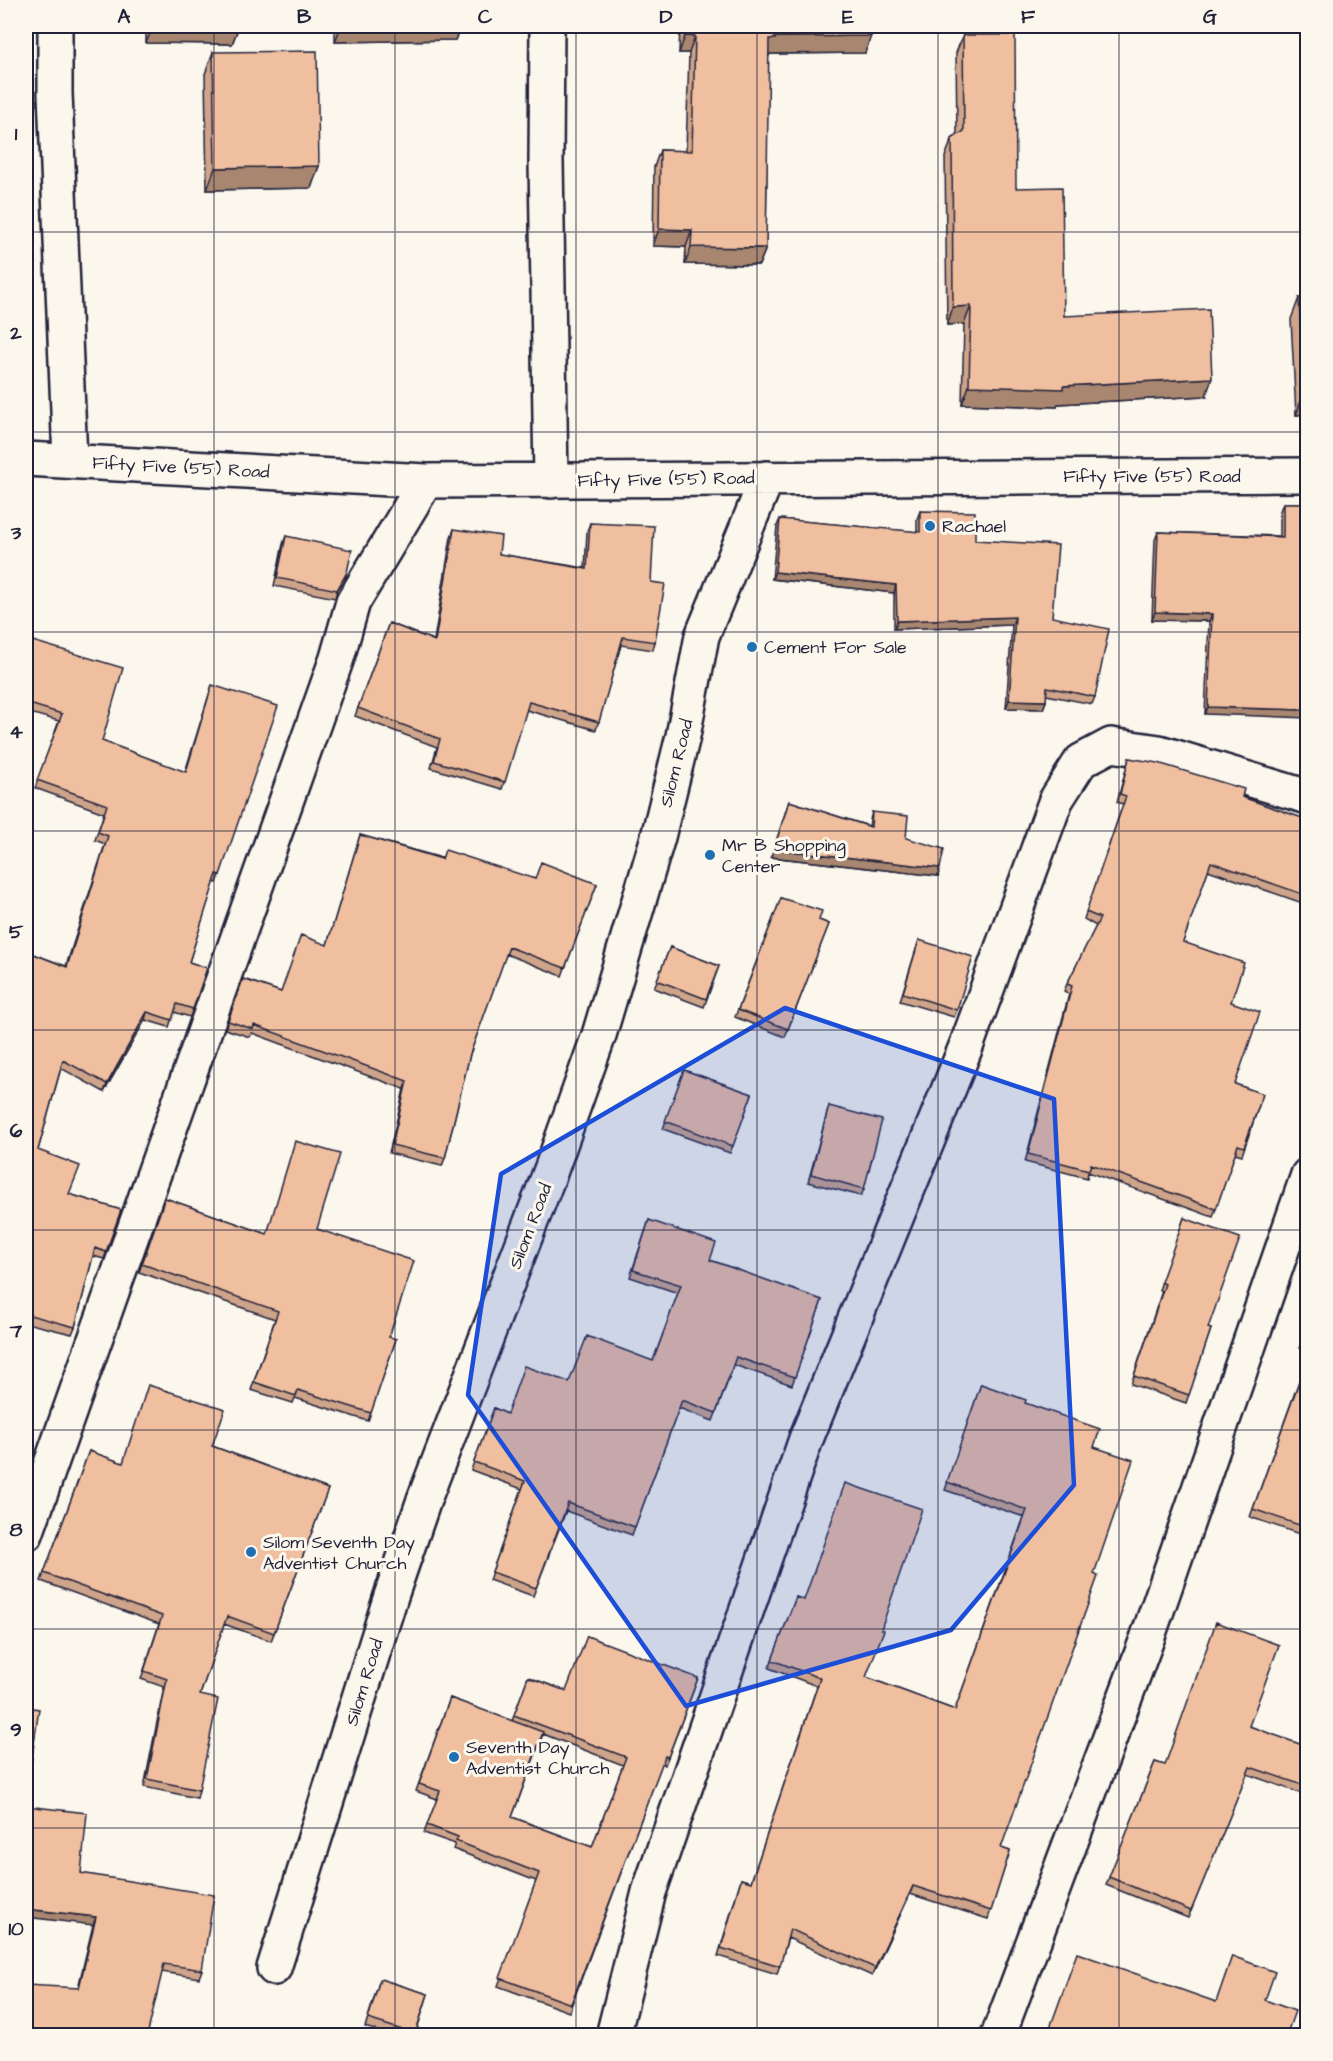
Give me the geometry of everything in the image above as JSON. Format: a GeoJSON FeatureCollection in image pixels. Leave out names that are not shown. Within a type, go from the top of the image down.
{"type":"FeatureCollection","features":[{"type":"Feature","properties":{"kind":"street"},"geometry":{"type":"LineString","coordinates":[[55,26],[55,93],[70,460]]}},
{"type":"Feature","properties":{"kind":"street"},"geometry":{"type":"LineString","coordinates":[[547,26],[546,160],[550,481]]}},
{"type":"Feature","properties":{"kind":"street","name":"Fifty Five (55) Road"},"geometry":{"type":"LineString","coordinates":[[27,461],[70,460],[426,481],[1308,476]]}},
{"type":"Feature","properties":{"kind":"street","name":"Silom Road"},"geometry":{"type":"LineString","coordinates":[[274,1968],[391,1596],[425,1497],[551,1170],[599,1035],[660,826],[683,736],[702,636],[766,478]]}},
{"type":"Feature","properties":{"kind":"street"},"geometry":{"type":"LineString","coordinates":[[26,1534],[333,669],[353,602],[426,481]]}},
{"type":"Feature","properties":{"kind":"street"},"geometry":{"type":"LineString","coordinates":[[613,2036],[649,1892],[806,1439],[967,1044],[1056,800],[1081,761],[1111,745],[1159,752],[1308,797]]}},
{"type":"Feature","properties":{"kind":"street"},"geometry":{"type":"LineString","coordinates":[[998,2036],[1147,1639],[1308,1175]]}},
{"type":"Feature","properties":{"kind":"highlighted area"},"geometry":{"type":"Polygon","coordinates":[[[785,1008],[1054,1099],[1074,1485],[951,1630],[686,1706],[468,1395],[501,1174],[785,1008]]]}},
{"type":"Feature","properties":{"kind":"building"},"geometry":{"type":"Polygon","coordinates":[[[685,26],[871,26],[871,36],[775,37],[775,39],[769,39],[766,248],[691,247],[692,230],[659,229],[660,150],[692,151],[695,36],[685,36],[685,26]]]}},
{"type":"Feature","properties":{"kind":"building"},"geometry":{"type":"Polygon","coordinates":[[[963,35],[1015,35],[1016,188],[1062,187],[1064,316],[1209,309],[1212,378],[1063,386],[1063,389],[969,386],[971,306],[953,307],[952,139],[964,131],[963,35]]]}},
{"type":"Feature","properties":{"kind":"building"},"geometry":{"type":"Polygon","coordinates":[[[317,51],[319,166],[215,168],[213,52],[317,51]]]}},
{"type":"Feature","properties":{"kind":"building"},"geometry":{"type":"Polygon","coordinates":[[[1308,297],[1308,393],[1304,393],[1299,298],[1308,297]]]}},
{"type":"Feature","properties":{"kind":"building"},"geometry":{"type":"Polygon","coordinates":[[[1283,503],[1308,503],[1308,710],[1208,707],[1212,614],[1155,612],[1158,532],[1283,537],[1283,503]]]}},
{"type":"Feature","properties":{"kind":"building"},"geometry":{"type":"Polygon","coordinates":[[[920,511],[975,512],[975,540],[1058,545],[1052,617],[1109,629],[1095,697],[1047,687],[1046,701],[1009,700],[1015,617],[897,621],[896,585],[775,572],[780,519],[920,532],[920,511]]]}},
{"type":"Feature","properties":{"kind":"building"},"geometry":{"type":"Polygon","coordinates":[[[590,523],[654,526],[651,582],[665,584],[655,642],[623,637],[599,722],[529,702],[505,782],[434,761],[440,739],[358,708],[389,623],[435,641],[454,529],[501,536],[499,554],[587,569],[590,523]]]}},
{"type":"Feature","properties":{"kind":"building"},"geometry":{"type":"Polygon","coordinates":[[[286,536],[352,550],[347,572],[337,590],[277,578],[286,536]]]}},
{"type":"Feature","properties":{"kind":"building"},"geometry":{"type":"Polygon","coordinates":[[[26,639],[123,668],[102,741],[186,772],[212,685],[278,706],[220,875],[217,874],[189,962],[207,968],[193,1009],[177,1004],[172,1020],[147,1012],[107,1084],[63,1060],[38,1150],[80,1166],[69,1194],[121,1210],[106,1252],[95,1248],[75,1327],[26,1314],[26,951],[67,967],[108,836],[98,832],[107,805],[37,780],[62,714],[26,703],[26,639]]]}},
{"type":"Feature","properties":{"kind":"building"},"geometry":{"type":"Polygon","coordinates":[[[1129,758],[1158,763],[1244,789],[1242,797],[1308,820],[1308,896],[1211,862],[1183,942],[1244,963],[1231,1002],[1260,1012],[1235,1084],[1263,1094],[1244,1147],[1238,1145],[1216,1209],[1091,1164],[1089,1170],[1028,1154],[1072,986],[1067,984],[1100,918],[1086,912],[1126,796],[1120,794],[1129,758]]]}},
{"type":"Feature","properties":{"kind":"building"},"geometry":{"type":"Polygon","coordinates":[[[789,801],[871,827],[872,812],[908,816],[906,838],[944,849],[940,868],[774,849],[789,801]]]}},
{"type":"Feature","properties":{"kind":"building"},"geometry":{"type":"Polygon","coordinates":[[[360,835],[442,859],[445,850],[535,879],[541,862],[597,884],[565,968],[509,947],[470,1054],[445,1158],[392,1145],[407,1081],[254,1025],[253,1029],[228,1021],[243,979],[281,992],[301,935],[327,945],[360,835]]]}},
{"type":"Feature","properties":{"kind":"building"},"geometry":{"type":"Polygon","coordinates":[[[781,898],[822,911],[819,920],[829,924],[788,1029],[738,1010],[781,898]]]}},
{"type":"Feature","properties":{"kind":"building"},"geometry":{"type":"Polygon","coordinates":[[[919,940],[973,957],[957,1010],[903,993],[919,940]]]}},
{"type":"Feature","properties":{"kind":"building"},"geometry":{"type":"Polygon","coordinates":[[[670,947],[719,966],[706,999],[657,980],[670,947]]]}},
{"type":"Feature","properties":{"kind":"building"},"geometry":{"type":"Polygon","coordinates":[[[684,1070],[752,1094],[733,1146],[665,1121],[684,1070]]]}},
{"type":"Feature","properties":{"kind":"building"},"geometry":{"type":"Polygon","coordinates":[[[829,1106],[882,1120],[864,1189],[811,1174],[829,1106]]]}},
{"type":"Feature","properties":{"kind":"building"},"geometry":{"type":"Polygon","coordinates":[[[295,1141],[340,1154],[317,1229],[414,1261],[389,1337],[396,1339],[371,1413],[298,1390],[296,1396],[254,1382],[278,1311],[142,1264],[165,1198],[267,1234],[295,1141]]]}},
{"type":"Feature","properties":{"kind":"building"},"geometry":{"type":"Polygon","coordinates":[[[1184,1218],[1240,1238],[1208,1328],[1211,1329],[1189,1395],[1134,1376],[1165,1284],[1161,1282],[1184,1218]]]}},
{"type":"Feature","properties":{"kind":"building"},"geometry":{"type":"Polygon","coordinates":[[[649,1220],[716,1243],[710,1260],[822,1300],[795,1377],[736,1357],[716,1413],[682,1400],[635,1527],[568,1503],[536,1588],[492,1572],[525,1481],[474,1462],[494,1408],[507,1414],[524,1366],[569,1382],[587,1336],[653,1361],[681,1285],[633,1270],[649,1220]]]}},
{"type":"Feature","properties":{"kind":"building"},"geometry":{"type":"Polygon","coordinates":[[[1308,1329],[1308,1342],[1303,1340],[1308,1329]]]}},
{"type":"Feature","properties":{"kind":"building"},"geometry":{"type":"Polygon","coordinates":[[[1308,1357],[1308,1528],[1253,1509],[1308,1357]]]}},
{"type":"Feature","properties":{"kind":"building"},"geometry":{"type":"Polygon","coordinates":[[[981,1384],[1026,1400],[1025,1403],[1100,1429],[1094,1447],[1133,1460],[1094,1574],[1098,1576],[1001,1848],[1010,1851],[991,1911],[913,1886],[875,1968],[790,1929],[780,1966],[721,1948],[741,1879],[751,1882],[820,1678],[772,1660],[796,1597],[804,1600],[845,1483],[922,1509],[881,1629],[884,1630],[866,1677],[955,1710],[1027,1510],[947,1482],[981,1384]]]}},
{"type":"Feature","properties":{"kind":"building"},"geometry":{"type":"Polygon","coordinates":[[[148,1385],[225,1409],[212,1446],[328,1489],[274,1633],[227,1616],[200,1695],[218,1699],[199,1790],[147,1779],[167,1679],[144,1671],[162,1616],[44,1573],[89,1451],[123,1463],[148,1385]]]}},
{"type":"Feature","properties":{"kind":"building"},"geometry":{"type":"Polygon","coordinates":[[[1216,1622],[1279,1645],[1249,1726],[1308,1747],[1308,1787],[1250,1767],[1191,1911],[1109,1877],[1155,1762],[1165,1765],[1216,1622]]]}},
{"type":"Feature","properties":{"kind":"building"},"geometry":{"type":"Polygon","coordinates":[[[587,1636],[698,1678],[668,1757],[665,1756],[571,2004],[500,1978],[539,1873],[456,1841],[458,1837],[427,1825],[440,1791],[419,1784],[450,1698],[543,1732],[512,1817],[592,1847],[626,1757],[514,1715],[528,1677],[566,1691],[587,1636]]]}},
{"type":"Feature","properties":{"kind":"building"},"geometry":{"type":"Polygon","coordinates":[[[26,1707],[39,1709],[26,1785],[26,1707]]]}},
{"type":"Feature","properties":{"kind":"building"},"geometry":{"type":"Polygon","coordinates":[[[26,1806],[87,1813],[81,1873],[214,1895],[202,1970],[164,1964],[147,2036],[26,2036],[26,1985],[79,1988],[96,1917],[26,1909],[26,1806]]]}},
{"type":"Feature","properties":{"kind":"building"},"geometry":{"type":"Polygon","coordinates":[[[1077,1953],[1216,2002],[1232,1956],[1275,1972],[1265,2000],[1295,2011],[1286,2036],[1047,2036],[1077,1953]]]}},
{"type":"Feature","properties":{"kind":"building"},"geometry":{"type":"Polygon","coordinates":[[[380,1979],[428,1994],[415,2034],[368,2019],[380,1979]]]}},
{"type":"Feature","properties":{"kind":"place","name":"Rachael"},"geometry":{"type":"Point","coordinates":[930,526]}},
{"type":"Feature","properties":{"kind":"place","name":"Cement For Sale"},"geometry":{"type":"Point","coordinates":[752,647]}},
{"type":"Feature","properties":{"kind":"place","name":"Mr B Shopping Center"},"geometry":{"type":"Point","coordinates":[710,855]}},
{"type":"Feature","properties":{"kind":"place","name":"Silom Seventh Day Adventist Church"},"geometry":{"type":"Point","coordinates":[251,1552]}},
{"type":"Feature","properties":{"kind":"place","name":"Seventh Day Adventist Church"},"geometry":{"type":"Point","coordinates":[454,1757]}}]}
